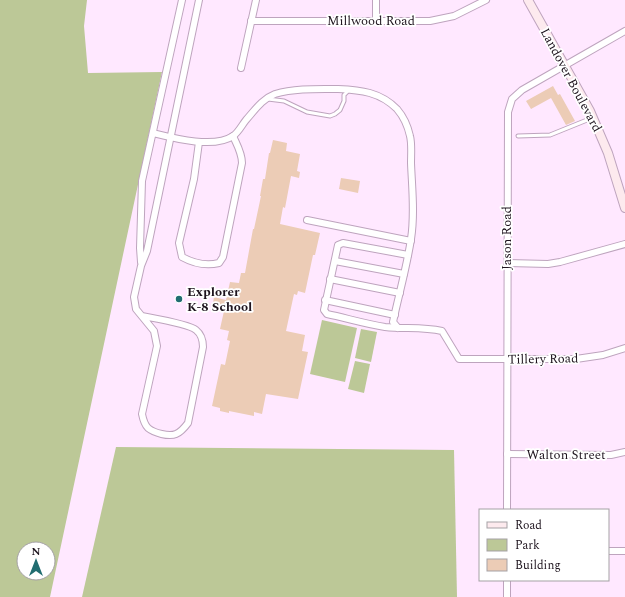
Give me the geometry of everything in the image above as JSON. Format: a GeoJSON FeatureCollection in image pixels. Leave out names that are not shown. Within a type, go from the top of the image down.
{"type":"FeatureCollection","features":[{"type":"Feature","properties":{"kind":"street"},"geometry":{"type":"LineString","coordinates":[[141,266],[140,248],[142,190],[182,0]]}},
{"type":"Feature","properties":{"kind":"street"},"geometry":{"type":"LineString","coordinates":[[142,316],[196,329],[202,338],[203,346],[188,423],[175,435],[166,435],[149,430],[143,420],[142,414],[157,346],[154,330],[142,316],[136,309],[134,297],[141,266],[147,251],[199,0]]}},
{"type":"Feature","properties":{"kind":"street"},"geometry":{"type":"LineString","coordinates":[[241,68],[256,0]]}},
{"type":"Feature","properties":{"kind":"street"},"geometry":{"type":"LineString","coordinates":[[376,0],[376,21]]}},
{"type":"Feature","properties":{"kind":"street","name":"Millwood Road"},"geometry":{"type":"LineString","coordinates":[[251,21],[442,20],[466,11],[486,0]]}},
{"type":"Feature","properties":{"kind":"street","name":"Landover Boulevard"},"geometry":{"type":"LineString","coordinates":[[528,0],[593,118],[608,153],[625,208]]}},
{"type":"Feature","properties":{"kind":"street","name":"Jason Road"},"geometry":{"type":"LineString","coordinates":[[507,509],[508,112],[517,93],[625,31]]}},
{"type":"Feature","properties":{"kind":"street"},"geometry":{"type":"LineString","coordinates":[[153,133],[199,142],[210,142],[233,136],[266,99],[275,94],[312,89],[365,91],[376,95],[398,110],[404,120],[410,137],[412,218],[411,241],[394,322],[398,328]]}},
{"type":"Feature","properties":{"kind":"street"},"geometry":{"type":"LineString","coordinates":[[199,142],[194,179],[179,243],[182,257],[189,261],[211,265],[219,263],[223,257],[242,163],[242,157],[233,136]]}},
{"type":"Feature","properties":{"kind":"street"},"geometry":{"type":"LineString","coordinates":[[307,220],[411,241]]}},
{"type":"Feature","properties":{"kind":"street"},"geometry":{"type":"LineString","coordinates":[[398,328],[384,327],[327,314],[324,310],[325,300],[338,245],[343,243],[408,255]]}},
{"type":"Feature","properties":{"kind":"street"},"geometry":{"type":"LineString","coordinates":[[507,263],[548,264],[625,244]]}},
{"type":"Feature","properties":{"kind":"street"},"geometry":{"type":"LineString","coordinates":[[334,261],[404,274]]}},
{"type":"Feature","properties":{"kind":"street"},"geometry":{"type":"LineString","coordinates":[[330,279],[400,293]]}},
{"type":"Feature","properties":{"kind":"street"},"geometry":{"type":"LineString","coordinates":[[325,300],[395,315]]}},
{"type":"Feature","properties":{"kind":"street","name":"Tillery Road"},"geometry":{"type":"LineString","coordinates":[[398,328],[428,328],[442,331],[459,359],[576,359],[603,355],[625,348]]}},
{"type":"Feature","properties":{"kind":"street","name":"Walton Street"},"geometry":{"type":"LineString","coordinates":[[507,454],[611,455],[625,452]]}},
{"type":"Feature","properties":{"kind":"street"},"geometry":{"type":"LineString","coordinates":[[609,551],[625,550]]}},
{"type":"Feature","properties":{"kind":"street"},"geometry":{"type":"LineString","coordinates":[[507,581],[507,597]]}},
{"type":"Feature","properties":{"kind":"lane"},"geometry":{"type":"LineString","coordinates":[[266,99],[284,101],[307,112],[330,116],[340,110],[344,101],[344,95],[350,90]]}},
{"type":"Feature","properties":{"kind":"lane"},"geometry":{"type":"LineString","coordinates":[[518,136],[550,135],[593,118]]}},
{"type":"Feature","properties":{"kind":"green space"},"geometry":{"type":"Polygon","coordinates":[[[0,0],[87,0],[84,26],[88,73],[162,72],[56,569],[56,541],[16,541],[16,581],[53,581],[50,597],[0,597],[0,0]]]}},
{"type":"Feature","properties":{"kind":"green space"},"geometry":{"type":"Polygon","coordinates":[[[322,320],[357,328],[345,382],[310,374],[322,320]]]}},
{"type":"Feature","properties":{"kind":"green space"},"geometry":{"type":"Polygon","coordinates":[[[361,329],[377,332],[371,362],[355,358],[361,329]]]}},
{"type":"Feature","properties":{"kind":"green space"},"geometry":{"type":"Polygon","coordinates":[[[355,361],[370,364],[364,393],[348,389],[355,361]]]}},
{"type":"Feature","properties":{"kind":"green space"},"geometry":{"type":"Polygon","coordinates":[[[116,447],[454,450],[457,597],[82,597],[116,447]]]}},
{"type":"Feature","properties":{"kind":"building"},"geometry":{"type":"Polygon","coordinates":[[[553,86],[558,95],[560,94],[575,121],[566,125],[551,98],[531,109],[526,101],[553,86]]]}},
{"type":"Feature","properties":{"kind":"building"},"geometry":{"type":"Polygon","coordinates":[[[273,140],[287,143],[286,151],[300,154],[297,171],[300,172],[299,178],[291,176],[285,208],[283,207],[280,224],[320,233],[315,255],[313,255],[305,293],[298,291],[297,295],[294,294],[286,331],[305,335],[302,351],[308,352],[298,399],[266,394],[262,414],[254,412],[254,416],[229,411],[229,413],[220,411],[220,408],[212,406],[221,364],[225,365],[230,341],[227,340],[229,331],[220,329],[224,311],[212,309],[214,297],[226,300],[230,282],[239,283],[241,273],[245,273],[261,196],[263,179],[265,179],[269,153],[273,140]]]}},
{"type":"Feature","properties":{"kind":"building"},"geometry":{"type":"Polygon","coordinates":[[[341,178],[360,181],[358,193],[339,189],[341,178]]]}},
{"type":"Feature","properties":{"kind":"place","name":"Explorer K-8 School"},"geometry":{"type":"Point","coordinates":[179,299]}}]}
